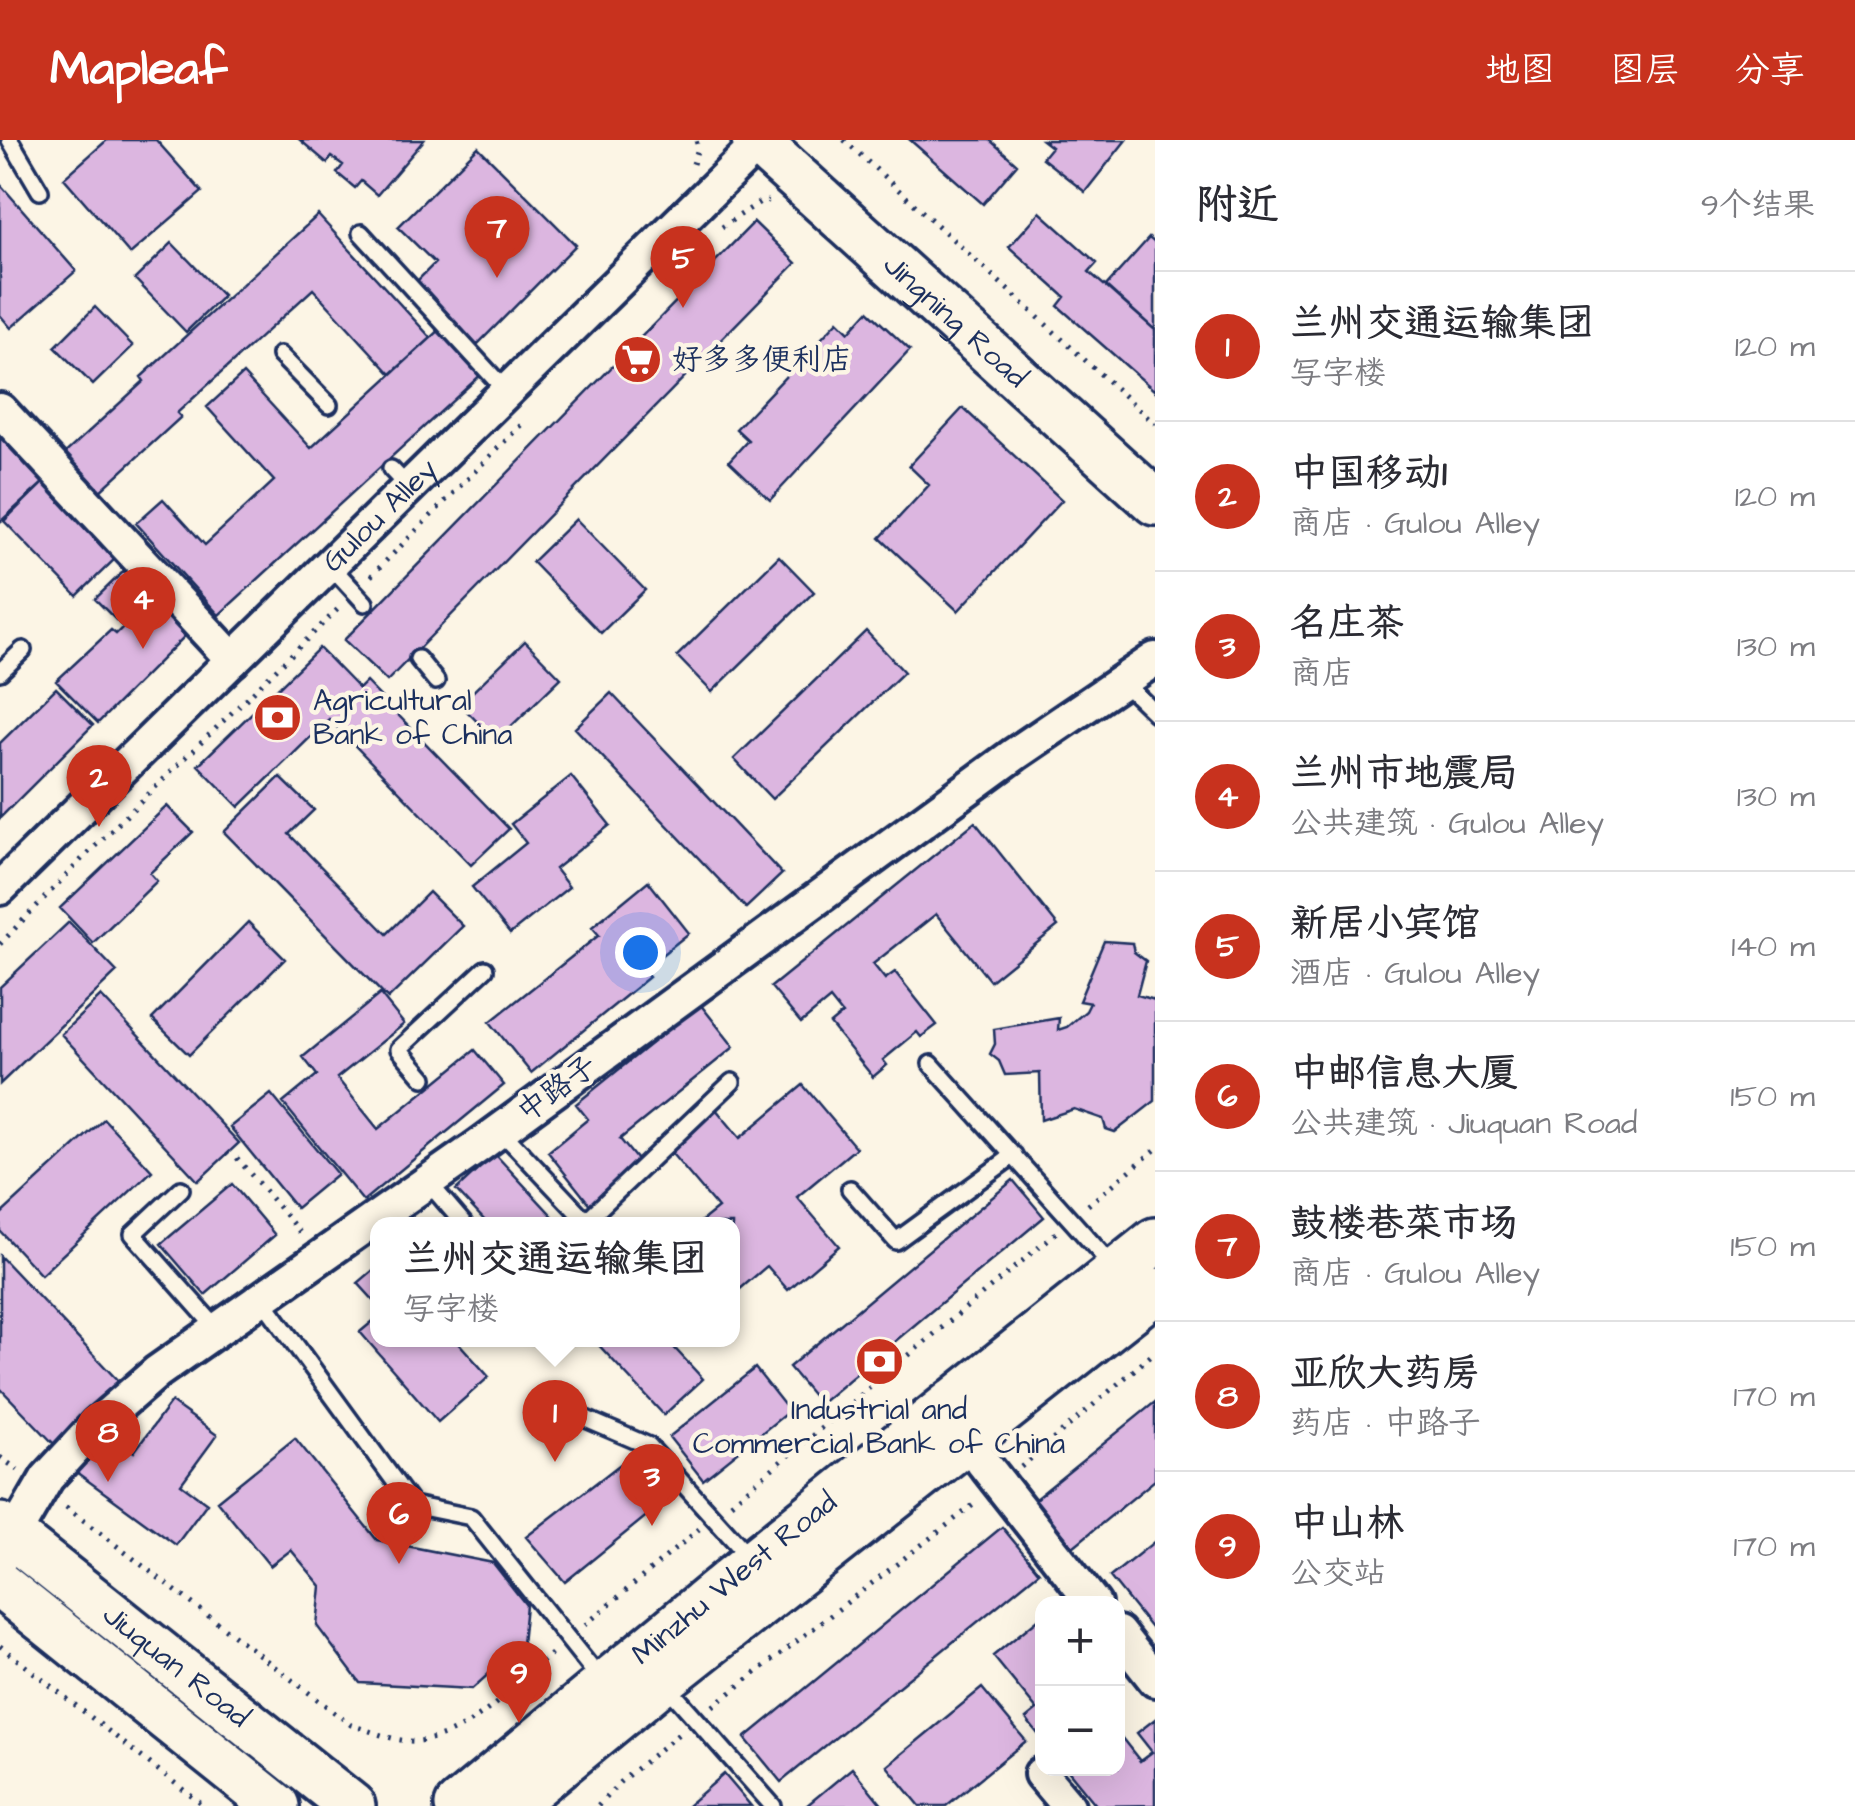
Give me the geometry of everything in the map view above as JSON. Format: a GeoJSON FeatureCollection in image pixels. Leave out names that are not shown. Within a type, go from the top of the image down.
{"type":"FeatureCollection","features":[{"type":"Feature","properties":{"kind":"main road","name":"Jingning Road"},"geometry":{"type":"LineString","coordinates":[[759,141],[1155,502]]}},
{"type":"Feature","properties":{"kind":"main road","name":"Minzhu West Road"},"geometry":{"type":"LineString","coordinates":[[510,1806],[966,1442],[1136,1281],[1155,1241]]}},
{"type":"Feature","properties":{"kind":"main road","name":"Minzhu West Road"},"geometry":{"type":"LineString","coordinates":[[458,1806],[754,1562],[1136,1281]]}},
{"type":"Feature","properties":{"kind":"main road","name":"Jiuquan Road"},"geometry":{"type":"LineString","coordinates":[[5,1540],[352,1806]]}},
{"type":"Feature","properties":{"kind":"main road","name":"Jiuquan Road"},"geometry":{"type":"LineString","coordinates":[[0,1586],[276,1806]]}},
{"type":"Feature","properties":{"kind":"street","name":"Gulou Alley"},"geometry":{"type":"LineString","coordinates":[[0,888],[330,565],[400,478],[507,392],[759,141]]}},
{"type":"Feature","properties":{"kind":"street"},"geometry":{"type":"LineString","coordinates":[[0,410],[233,660]]}},
{"type":"Feature","properties":{"kind":"street","name":"中路子"},"geometry":{"type":"LineString","coordinates":[[379,1217],[428,1182],[482,1135],[1015,754],[1155,659]]}},
{"type":"Feature","properties":{"kind":"street","name":"中路子"},"geometry":{"type":"LineString","coordinates":[[5,1540],[47,1478],[97,1424],[157,1372],[370,1223]]}},
{"type":"Feature","properties":{"kind":"street"},"geometry":{"type":"LineString","coordinates":[[966,1442],[1088,1596]]}},
{"type":"Feature","properties":{"kind":"street"},"geometry":{"type":"LineString","coordinates":[[1125,1642],[1155,1680]]}},
{"type":"Feature","properties":{"kind":"street"},"geometry":{"type":"LineString","coordinates":[[1043,1776],[1068,1806]]}},
{"type":"Feature","properties":{"kind":"lane"},"geometry":{"type":"LineString","coordinates":[[10,140],[40,191]]}},
{"type":"Feature","properties":{"kind":"lane"},"geometry":{"type":"LineString","coordinates":[[361,233],[507,392]]}},
{"type":"Feature","properties":{"kind":"lane"},"geometry":{"type":"LineString","coordinates":[[280,355],[329,405]]}},
{"type":"Feature","properties":{"kind":"lane"},"geometry":{"type":"LineString","coordinates":[[330,565],[360,598]]}},
{"type":"Feature","properties":{"kind":"lane"},"geometry":{"type":"LineString","coordinates":[[0,672],[24,650]]}},
{"type":"Feature","properties":{"kind":"lane"},"geometry":{"type":"LineString","coordinates":[[418,659],[436,682]]}},
{"type":"Feature","properties":{"kind":"lane"},"geometry":{"type":"LineString","coordinates":[[1122,681],[1155,713]]}},
{"type":"Feature","properties":{"kind":"lane"},"geometry":{"type":"LineString","coordinates":[[424,1078],[399,1049],[485,969]]}},
{"type":"Feature","properties":{"kind":"lane"},"geometry":{"type":"LineString","coordinates":[[931,1064],[1071,1220],[1136,1281]]}},
{"type":"Feature","properties":{"kind":"lane"},"geometry":{"type":"LineString","coordinates":[[590,1217],[732,1082]]}},
{"type":"Feature","properties":{"kind":"lane"},"geometry":{"type":"LineString","coordinates":[[482,1135],[581,1217]]}},
{"type":"Feature","properties":{"kind":"lane"},"geometry":{"type":"LineString","coordinates":[[850,1189],[896,1240],[1014,1155]]}},
{"type":"Feature","properties":{"kind":"lane"},"geometry":{"type":"LineString","coordinates":[[428,1182],[458,1217]]}},
{"type":"Feature","properties":{"kind":"lane"},"geometry":{"type":"LineString","coordinates":[[181,1188],[133,1234],[218,1330]]}},
{"type":"Feature","properties":{"kind":"lane"},"geometry":{"type":"LineString","coordinates":[[262,1298],[412,1505],[471,1516],[606,1686]]}},
{"type":"Feature","properties":{"kind":"lane"},"geometry":{"type":"LineString","coordinates":[[586,1420],[649,1446],[754,1562]]}},
{"type":"Feature","properties":{"kind":"lane"},"geometry":{"type":"LineString","coordinates":[[662,1681],[773,1806]]}},
{"type":"Feature","properties":{"kind":"path"},"geometry":{"type":"LineString","coordinates":[[844,140],[1155,424]]}},
{"type":"Feature","properties":{"kind":"path"},"geometry":{"type":"LineString","coordinates":[[710,235],[760,202],[776,200]]}},
{"type":"Feature","properties":{"kind":"path"},"geometry":{"type":"LineString","coordinates":[[0,944],[82,858],[360,598],[532,414]]}},
{"type":"Feature","properties":{"kind":"path"},"geometry":{"type":"LineString","coordinates":[[0,1457],[351,1725],[400,1740],[418,1741],[460,1731],[1155,1150]]}},
{"type":"Feature","properties":{"kind":"path"},"geometry":{"type":"LineString","coordinates":[[237,1158],[321,1258]]}},
{"type":"Feature","properties":{"kind":"path"},"geometry":{"type":"LineString","coordinates":[[598,1806],[620,1782],[696,1719],[1000,1484],[1155,1352]]}},
{"type":"Feature","properties":{"kind":"path"},"geometry":{"type":"LineString","coordinates":[[0,1646],[204,1806]]}},
{"type":"Feature","properties":{"kind":"building"},"geometry":{"type":"Polygon","coordinates":[[[107,140],[156,140],[202,192],[130,254],[64,178],[107,140]]]}},
{"type":"Feature","properties":{"kind":"building"},"geometry":{"type":"Polygon","coordinates":[[[300,140],[424,140],[377,195],[361,181],[355,188],[337,173],[343,165],[332,157],[327,163],[300,140]]]}},
{"type":"Feature","properties":{"kind":"building"},"geometry":{"type":"Polygon","coordinates":[[[910,140],[990,140],[1017,164],[983,204],[910,140]]]}},
{"type":"Feature","properties":{"kind":"building"},"geometry":{"type":"Polygon","coordinates":[[[1042,140],[1126,140],[1085,192],[1042,158],[1051,147],[1042,140]]]}},
{"type":"Feature","properties":{"kind":"building"},"geometry":{"type":"Polygon","coordinates":[[[478,147],[576,245],[475,347],[413,285],[435,263],[398,227],[478,147]]]}},
{"type":"Feature","properties":{"kind":"building"},"geometry":{"type":"Polygon","coordinates":[[[0,184],[76,271],[11,328],[0,315],[0,184]]]}},
{"type":"Feature","properties":{"kind":"building"},"geometry":{"type":"Polygon","coordinates":[[[1040,212],[1097,263],[1089,272],[1155,330],[1155,391],[1058,306],[1065,297],[1009,247],[1040,212]]]}},
{"type":"Feature","properties":{"kind":"building"},"geometry":{"type":"Polygon","coordinates":[[[318,215],[431,338],[391,374],[313,289],[177,413],[181,417],[97,494],[62,456],[144,381],[141,377],[318,215]]]}},
{"type":"Feature","properties":{"kind":"building"},"geometry":{"type":"Polygon","coordinates":[[[754,222],[796,263],[387,681],[344,640],[754,222]]]}},
{"type":"Feature","properties":{"kind":"building"},"geometry":{"type":"Polygon","coordinates":[[[1149,238],[1155,243],[1155,330],[1106,286],[1149,238]]]}},
{"type":"Feature","properties":{"kind":"building"},"geometry":{"type":"Polygon","coordinates":[[[172,243],[223,296],[186,332],[135,279],[172,243]]]}},
{"type":"Feature","properties":{"kind":"building"},"geometry":{"type":"Polygon","coordinates":[[[95,307],[133,346],[93,385],[55,347],[95,307]]]}},
{"type":"Feature","properties":{"kind":"building"},"geometry":{"type":"Polygon","coordinates":[[[868,311],[910,350],[770,500],[729,461],[748,440],[736,429],[838,321],[849,332],[868,311]]]}},
{"type":"Feature","properties":{"kind":"building"},"geometry":{"type":"Polygon","coordinates":[[[443,327],[484,372],[219,615],[136,523],[163,499],[205,545],[274,481],[207,407],[243,374],[311,448],[443,327]]]}},
{"type":"Feature","properties":{"kind":"building"},"geometry":{"type":"Polygon","coordinates":[[[963,408],[1062,500],[958,611],[880,538],[929,485],[909,466],[963,408]]]}},
{"type":"Feature","properties":{"kind":"building"},"geometry":{"type":"Polygon","coordinates":[[[0,436],[44,482],[0,522],[0,436]]]}},
{"type":"Feature","properties":{"kind":"building"},"geometry":{"type":"Polygon","coordinates":[[[44,482],[117,557],[77,596],[4,521],[44,482]]]}},
{"type":"Feature","properties":{"kind":"building"},"geometry":{"type":"Polygon","coordinates":[[[576,519],[645,590],[601,633],[532,562],[576,519]]]}},
{"type":"Feature","properties":{"kind":"building"},"geometry":{"type":"Polygon","coordinates":[[[779,556],[814,592],[712,692],[677,656],[779,556]]]}},
{"type":"Feature","properties":{"kind":"building"},"geometry":{"type":"Polygon","coordinates":[[[127,568],[190,631],[98,723],[56,681],[111,630],[116,634],[123,627],[95,599],[127,568]]]}},
{"type":"Feature","properties":{"kind":"building"},"geometry":{"type":"Polygon","coordinates":[[[866,631],[904,672],[772,799],[734,759],[866,631]]]}},
{"type":"Feature","properties":{"kind":"building"},"geometry":{"type":"Polygon","coordinates":[[[525,641],[561,678],[496,741],[460,704],[525,641]]]}},
{"type":"Feature","properties":{"kind":"building"},"geometry":{"type":"Polygon","coordinates":[[[319,648],[359,689],[366,682],[509,829],[471,865],[329,719],[239,807],[198,765],[319,648]]]}},
{"type":"Feature","properties":{"kind":"building"},"geometry":{"type":"Polygon","coordinates":[[[56,688],[93,725],[0,818],[0,743],[56,688]]]}},
{"type":"Feature","properties":{"kind":"building"},"geometry":{"type":"Polygon","coordinates":[[[611,693],[782,874],[746,908],[575,728],[611,693]]]}},
{"type":"Feature","properties":{"kind":"building"},"geometry":{"type":"Polygon","coordinates":[[[571,776],[610,825],[555,869],[569,887],[510,934],[472,887],[526,843],[511,824],[571,776]]]}},
{"type":"Feature","properties":{"kind":"building"},"geometry":{"type":"Polygon","coordinates":[[[280,777],[314,810],[289,834],[387,934],[429,892],[463,926],[388,999],[224,832],[280,777]]]}},
{"type":"Feature","properties":{"kind":"building"},"geometry":{"type":"Polygon","coordinates":[[[167,806],[193,832],[150,873],[157,881],[93,943],[60,908],[167,806]]]}},
{"type":"Feature","properties":{"kind":"building"},"geometry":{"type":"Polygon","coordinates":[[[975,822],[1058,926],[990,981],[936,914],[873,964],[885,979],[895,972],[937,1025],[921,1037],[917,1032],[883,1060],[887,1065],[873,1077],[830,1024],[842,1014],[830,999],[801,1023],[771,987],[975,822]]]}},
{"type":"Feature","properties":{"kind":"building"},"geometry":{"type":"Polygon","coordinates":[[[648,881],[689,933],[643,970],[649,977],[531,1073],[490,1022],[599,935],[592,927],[648,881]]]}},
{"type":"Feature","properties":{"kind":"building"},"geometry":{"type":"Polygon","coordinates":[[[69,922],[117,972],[0,1084],[0,987],[69,922]]]}},
{"type":"Feature","properties":{"kind":"building"},"geometry":{"type":"Polygon","coordinates":[[[248,922],[285,959],[189,1055],[152,1019],[248,922]]]}},
{"type":"Feature","properties":{"kind":"building"},"geometry":{"type":"Polygon","coordinates":[[[1104,941],[1132,943],[1134,952],[1146,961],[1137,995],[1155,1000],[1155,1101],[1115,1132],[1106,1129],[1103,1119],[1074,1109],[1041,1120],[1040,1073],[1005,1075],[999,1061],[990,1054],[995,1044],[994,1029],[1059,1018],[1058,1030],[1086,1011],[1090,1003],[1079,1001],[1104,941]]]}},
{"type":"Feature","properties":{"kind":"building"},"geometry":{"type":"Polygon","coordinates":[[[380,994],[404,1024],[337,1078],[378,1129],[475,1050],[504,1085],[363,1201],[283,1103],[317,1075],[303,1057],[380,994]]]}},
{"type":"Feature","properties":{"kind":"building"},"geometry":{"type":"Polygon","coordinates":[[[101,996],[239,1143],[198,1181],[61,1034],[101,996]]]}},
{"type":"Feature","properties":{"kind":"building"},"geometry":{"type":"Polygon","coordinates":[[[700,1004],[734,1047],[620,1139],[641,1165],[591,1206],[548,1152],[588,1119],[576,1104],[700,1004]]]}},
{"type":"Feature","properties":{"kind":"building"},"geometry":{"type":"Polygon","coordinates":[[[803,1085],[856,1148],[797,1197],[839,1246],[788,1290],[767,1266],[740,1289],[740,1217],[707,1217],[718,1208],[667,1148],[715,1108],[740,1138],[803,1085]]]}},
{"type":"Feature","properties":{"kind":"building"},"geometry":{"type":"Polygon","coordinates":[[[271,1094],[337,1174],[296,1208],[230,1127],[271,1094]]]}},
{"type":"Feature","properties":{"kind":"building"},"geometry":{"type":"Polygon","coordinates":[[[104,1119],[152,1171],[41,1275],[0,1231],[0,1215],[104,1119]]]}},
{"type":"Feature","properties":{"kind":"building"},"geometry":{"type":"Polygon","coordinates":[[[495,1154],[554,1217],[481,1217],[456,1190],[495,1154]]]}},
{"type":"Feature","properties":{"kind":"building"},"geometry":{"type":"Polygon","coordinates":[[[1013,1180],[1044,1217],[820,1404],[789,1367],[1013,1180]]]}},
{"type":"Feature","properties":{"kind":"building"},"geometry":{"type":"Polygon","coordinates":[[[232,1184],[275,1235],[205,1295],[161,1244],[232,1184]]]}},
{"type":"Feature","properties":{"kind":"building"},"geometry":{"type":"Polygon","coordinates":[[[0,1256],[121,1384],[56,1446],[0,1388],[0,1256]]]}},
{"type":"Feature","properties":{"kind":"building"},"geometry":{"type":"Polygon","coordinates":[[[370,1273],[370,1296],[358,1283],[370,1273]]]}},
{"type":"Feature","properties":{"kind":"building"},"geometry":{"type":"Polygon","coordinates":[[[370,1324],[370,1344],[360,1332],[370,1324]]]}},
{"type":"Feature","properties":{"kind":"building"},"geometry":{"type":"Polygon","coordinates":[[[373,1347],[462,1347],[489,1377],[438,1422],[373,1347]]]}},
{"type":"Feature","properties":{"kind":"building"},"geometry":{"type":"Polygon","coordinates":[[[601,1347],[673,1347],[703,1379],[664,1415],[601,1347]]]}},
{"type":"Feature","properties":{"kind":"building"},"geometry":{"type":"Polygon","coordinates":[[[755,1368],[789,1411],[703,1480],[669,1437],[755,1368]]]}},
{"type":"Feature","properties":{"kind":"building"},"geometry":{"type":"Polygon","coordinates":[[[171,1402],[217,1435],[181,1484],[207,1503],[176,1545],[76,1472],[105,1431],[134,1452],[171,1402]]]}},
{"type":"Feature","properties":{"kind":"building"},"geometry":{"type":"Polygon","coordinates":[[[1155,1402],[1155,1480],[1073,1547],[1034,1500],[1155,1402]]]}},
{"type":"Feature","properties":{"kind":"building"},"geometry":{"type":"Polygon","coordinates":[[[295,1438],[377,1540],[493,1563],[526,1605],[522,1644],[472,1689],[360,1683],[317,1626],[321,1586],[291,1550],[270,1566],[217,1501],[295,1438]]]}},
{"type":"Feature","properties":{"kind":"building"},"geometry":{"type":"Polygon","coordinates":[[[636,1452],[675,1493],[565,1582],[526,1537],[636,1452]]]}},
{"type":"Feature","properties":{"kind":"building"},"geometry":{"type":"Polygon","coordinates":[[[1002,1527],[1039,1572],[781,1782],[745,1738],[1002,1527]]]}},
{"type":"Feature","properties":{"kind":"building"},"geometry":{"type":"Polygon","coordinates":[[[1155,1541],[1155,1633],[1110,1577],[1155,1541]]]}},
{"type":"Feature","properties":{"kind":"building"},"geometry":{"type":"Polygon","coordinates":[[[1035,1622],[1035,1708],[993,1656],[1035,1622]]]}},
{"type":"Feature","properties":{"kind":"building"},"geometry":{"type":"Polygon","coordinates":[[[982,1688],[1026,1741],[946,1806],[920,1806],[887,1766],[982,1688]]]}},
{"type":"Feature","properties":{"kind":"building"},"geometry":{"type":"Polygon","coordinates":[[[1035,1712],[1035,1730],[1026,1719],[1035,1712]]]}},
{"type":"Feature","properties":{"kind":"building"},"geometry":{"type":"Polygon","coordinates":[[[1155,1719],[1155,1805],[1097,1806],[1073,1776],[1125,1776],[1125,1742],[1140,1761],[1152,1752],[1137,1733],[1155,1719]]]}},
{"type":"Feature","properties":{"kind":"building"},"geometry":{"type":"Polygon","coordinates":[[[852,1768],[883,1806],[806,1806],[852,1768]]]}},
{"type":"Feature","properties":{"kind":"building"},"geometry":{"type":"Polygon","coordinates":[[[724,1774],[751,1806],[687,1806],[724,1774]]]}},
{"type":"Feature","properties":{"kind":"place","name":"鼓楼巷菜市场"},"geometry":{"type":"Point","coordinates":[497,278]}},
{"type":"Feature","properties":{"kind":"place","name":"新居小宾馆"},"geometry":{"type":"Point","coordinates":[683,308]}},
{"type":"Feature","properties":{"kind":"place","name":"好多多便利店"},"geometry":{"type":"Point","coordinates":[637,360]}},
{"type":"Feature","properties":{"kind":"place","name":"兰州市地震局"},"geometry":{"type":"Point","coordinates":[143,649]}},
{"type":"Feature","properties":{"kind":"place","name":"Agricultural Bank of China"},"geometry":{"type":"Point","coordinates":[278,718]}},
{"type":"Feature","properties":{"kind":"place","name":"中国移动1"},"geometry":{"type":"Point","coordinates":[99,827]}},
{"type":"Feature","properties":{"kind":"place","name":"Industrial and Commercial Bank of China"},"geometry":{"type":"Point","coordinates":[879,1361]}},
{"type":"Feature","properties":{"kind":"place","name":"兰州交通运输集团"},"geometry":{"type":"Point","coordinates":[555,1462]}},
{"type":"Feature","properties":{"kind":"place","name":"亚欣大药房"},"geometry":{"type":"Point","coordinates":[108,1482]}},
{"type":"Feature","properties":{"kind":"place","name":"名庄茶"},"geometry":{"type":"Point","coordinates":[652,1526]}},
{"type":"Feature","properties":{"kind":"place","name":"中邮信息大厦"},"geometry":{"type":"Point","coordinates":[399,1564]}},
{"type":"Feature","properties":{"kind":"place","name":"中山林"},"geometry":{"type":"Point","coordinates":[519,1723]}}]}
